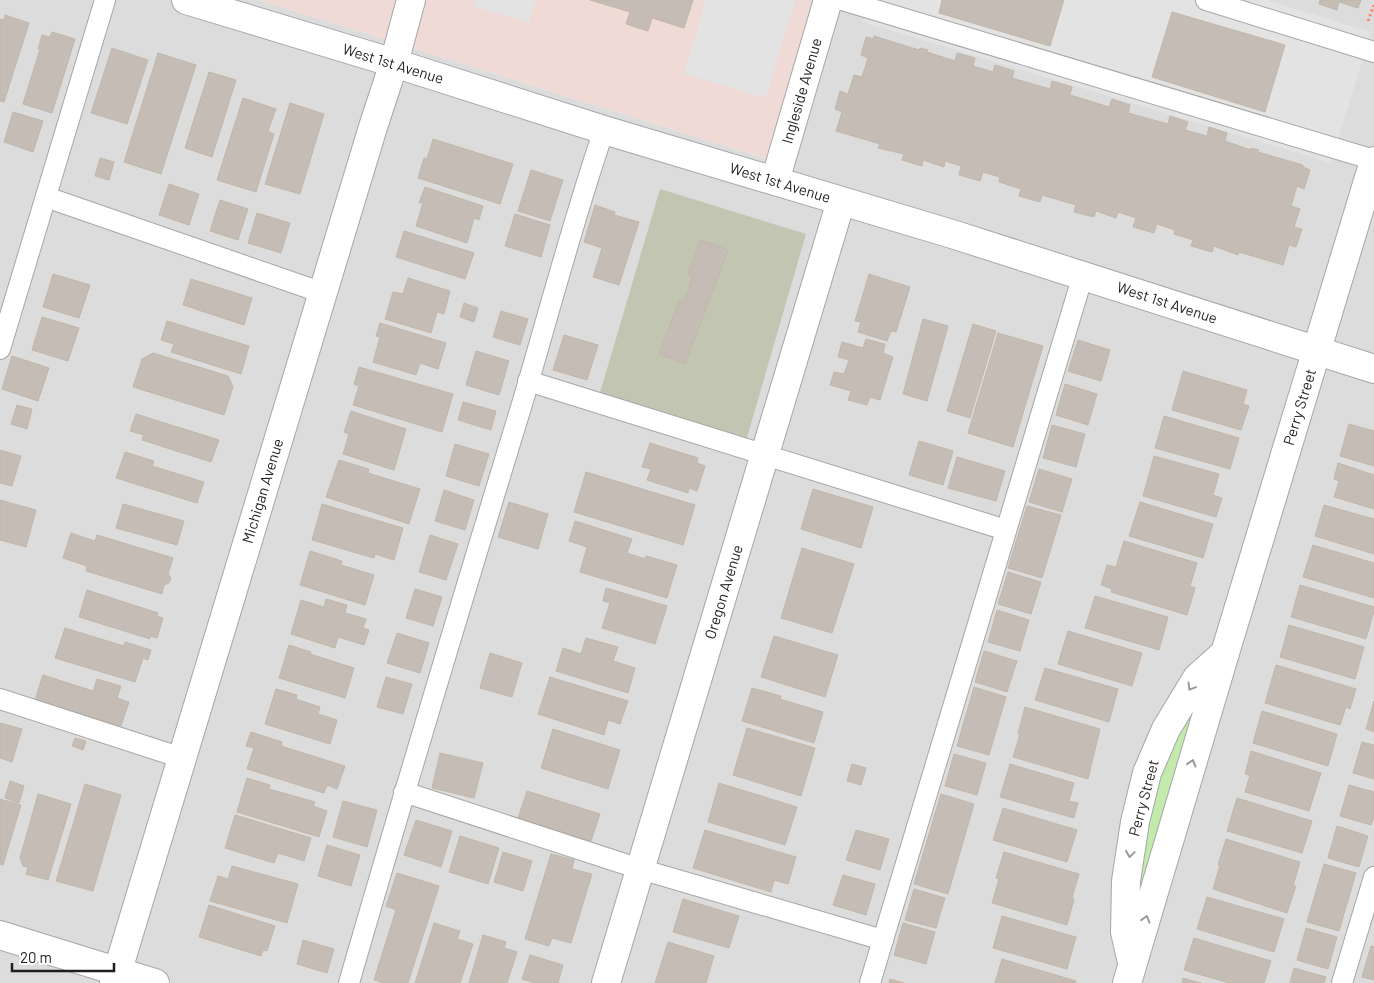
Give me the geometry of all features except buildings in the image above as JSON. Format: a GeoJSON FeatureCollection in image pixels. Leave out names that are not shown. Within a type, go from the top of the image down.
{"type":"FeatureCollection","features":[{"type":"Feature","properties":{"kind":"street","name":"West 1st Avenue"},"geometry":{"type":"LineString","coordinates":[[186,0],[394,63],[604,130],[962,237],[1374,369]]}},
{"type":"Feature","properties":{"kind":"street","name":"Michigan Avenue"},"geometry":{"type":"LineString","coordinates":[[116,977],[375,120],[394,63],[411,0]]}},
{"type":"Feature","properties":{"kind":"street","name":"Ingleside Avenue"},"geometry":{"type":"LineString","coordinates":[[775,181],[828,0]]}},
{"type":"Feature","properties":{"kind":"street","name":"Perry Street"},"geometry":{"type":"LineString","coordinates":[[1130,974],[1374,161]]}},
{"type":"Feature","properties":{"kind":"street","name":"Oregon Avenue"},"geometry":{"type":"LineString","coordinates":[[606,983],[841,201]]}},
{"type":"Feature","properties":{"kind":"street","name":"Perry Street"},"geometry":{"type":"LineString","coordinates":[[1130,974],[1125,932],[1126,881],[1135,822],[1147,772],[1166,728],[1197,678],[1225,653]]}},
{"type":"Feature","properties":{"kind":"street"},"geometry":{"type":"LineString","coordinates":[[0,935],[116,977],[155,983]]}},
{"type":"Feature","properties":{"kind":"lane"},"geometry":{"type":"LineString","coordinates":[[0,349],[105,0]]}},
{"type":"Feature","properties":{"kind":"lane"},"geometry":{"type":"LineString","coordinates":[[842,0],[1374,161]]}},
{"type":"Feature","properties":{"kind":"lane"},"geometry":{"type":"LineString","coordinates":[[1206,0],[1374,52]]}},
{"type":"Feature","properties":{"kind":"lane"},"geometry":{"type":"LineString","coordinates":[[349,983],[404,792],[604,130]]}},
{"type":"Feature","properties":{"kind":"lane"},"geometry":{"type":"LineString","coordinates":[[46,197],[323,292]]}},
{"type":"Feature","properties":{"kind":"lane"},"geometry":{"type":"LineString","coordinates":[[870,983],[1083,275]]}},
{"type":"Feature","properties":{"kind":"lane"},"geometry":{"type":"LineString","coordinates":[[528,381],[1006,530]]}},
{"type":"Feature","properties":{"kind":"lane"},"geometry":{"type":"LineString","coordinates":[[0,699],[182,758]]}},
{"type":"Feature","properties":{"kind":"lane"},"geometry":{"type":"LineString","coordinates":[[404,792],[640,869],[883,940]]}},
{"type":"Feature","properties":{"kind":"lane"},"geometry":{"type":"LineString","coordinates":[[1342,983],[1374,877]]}},
{"type":"Feature","properties":{"kind":"shaded area"},"geometry":{"type":"Polygon","coordinates":[[[0,0],[259,0],[770,160],[819,0],[1374,0],[1374,983],[0,983],[0,0]]]}},
{"type":"Feature","properties":{"kind":"shaded area"},"geometry":{"type":"Polygon","coordinates":[[[259,0],[819,0],[770,160],[259,0]]]}},
{"type":"Feature","properties":{"kind":"shaded area"},"geometry":{"type":"Polygon","coordinates":[[[475,0],[536,0],[529,23],[473,6],[475,0]]]}},
{"type":"Feature","properties":{"kind":"shaded area"},"geometry":{"type":"Polygon","coordinates":[[[706,0],[795,0],[766,98],[684,74],[706,0]]]}},
{"type":"Feature","properties":{"kind":"shaded area"},"geometry":{"type":"Polygon","coordinates":[[[870,0],[1266,0],[1371,32],[1331,163],[863,22],[870,0]]]}},
{"type":"Feature","properties":{"kind":"shaded area"},"geometry":{"type":"Polygon","coordinates":[[[660,189],[806,234],[744,448],[597,403],[660,189]]]}},
{"type":"Feature","properties":{"kind":"green space"},"geometry":{"type":"Polygon","coordinates":[[[1225,653],[1132,966],[1147,773],[1225,653]]]}}]}
